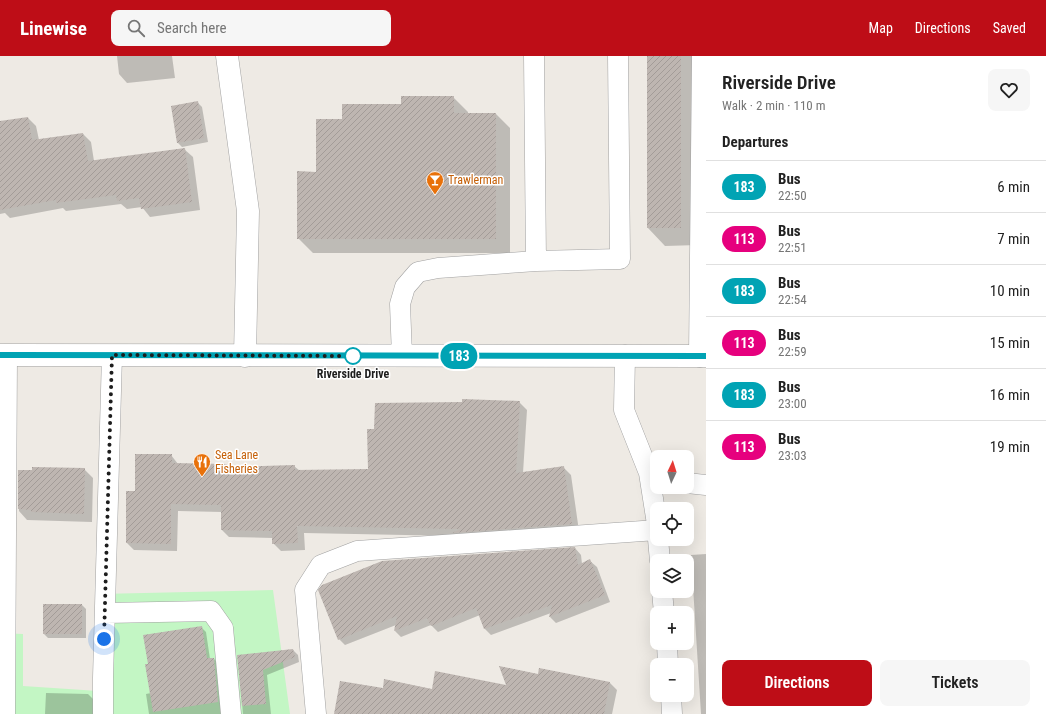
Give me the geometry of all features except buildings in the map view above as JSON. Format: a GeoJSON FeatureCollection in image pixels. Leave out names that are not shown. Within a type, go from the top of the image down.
{"type":"FeatureCollection","features":[{"type":"Feature","properties":{"kind":"street"},"geometry":{"type":"LineString","coordinates":[[228,56],[248,210],[245,356]]}},
{"type":"Feature","properties":{"kind":"street"},"geometry":{"type":"LineString","coordinates":[[4,355],[703,356],[703,56]]}},
{"type":"Feature","properties":{"kind":"lane"},"geometry":{"type":"LineString","coordinates":[[534,56],[536,261]]}},
{"type":"Feature","properties":{"kind":"lane"},"geometry":{"type":"LineString","coordinates":[[402,356],[400,304],[405,287],[418,272],[438,268],[536,261],[620,259],[618,56]]}},
{"type":"Feature","properties":{"kind":"lane"},"geometry":{"type":"LineString","coordinates":[[4,355],[5,714]]}},
{"type":"Feature","properties":{"kind":"lane"},"geometry":{"type":"LineString","coordinates":[[104,714],[105,613],[112,355]]}},
{"type":"Feature","properties":{"kind":"lane"},"geometry":{"type":"LineString","coordinates":[[625,355],[624,410],[650,471]]}},
{"type":"Feature","properties":{"kind":"lane"},"geometry":{"type":"LineString","coordinates":[[694,484],[706,485]]}},
{"type":"Feature","properties":{"kind":"lane"},"geometry":{"type":"LineString","coordinates":[[316,714],[305,590],[321,565],[357,551],[650,530]]}},
{"type":"Feature","properties":{"kind":"lane"},"geometry":{"type":"LineString","coordinates":[[105,613],[211,611],[223,628],[231,714]]}},
{"type":"Feature","properties":{"kind":"lane"},"geometry":{"type":"LineString","coordinates":[[671,702],[672,714]]}},
{"type":"Feature","properties":{"kind":"green space"},"geometry":{"type":"Polygon","coordinates":[[[273,590],[290,714],[0,714],[0,633],[23,634],[23,686],[98,691],[99,594],[273,590]]]}},
{"type":"Feature","properties":{"kind":"bus line","name":"183"},"geometry":{"type":"LineString","coordinates":[[0,355],[706,356]]}},
{"type":"Feature","properties":{"kind":"place","name":"Trawlerman"},"geometry":{"type":"Point","coordinates":[435,195]}},
{"type":"Feature","properties":{"kind":"place","name":"Riverside Drive"},"geometry":{"type":"Point","coordinates":[353,356]}},
{"type":"Feature","properties":{"kind":"place","name":"Sea Lane Fisheries"},"geometry":{"type":"Point","coordinates":[202,477]}},
{"type":"Feature","properties":{"kind":"route"},"geometry":{"type":"LineString","coordinates":[[104,639],[112,355],[355,356],[353,356]]}}]}
